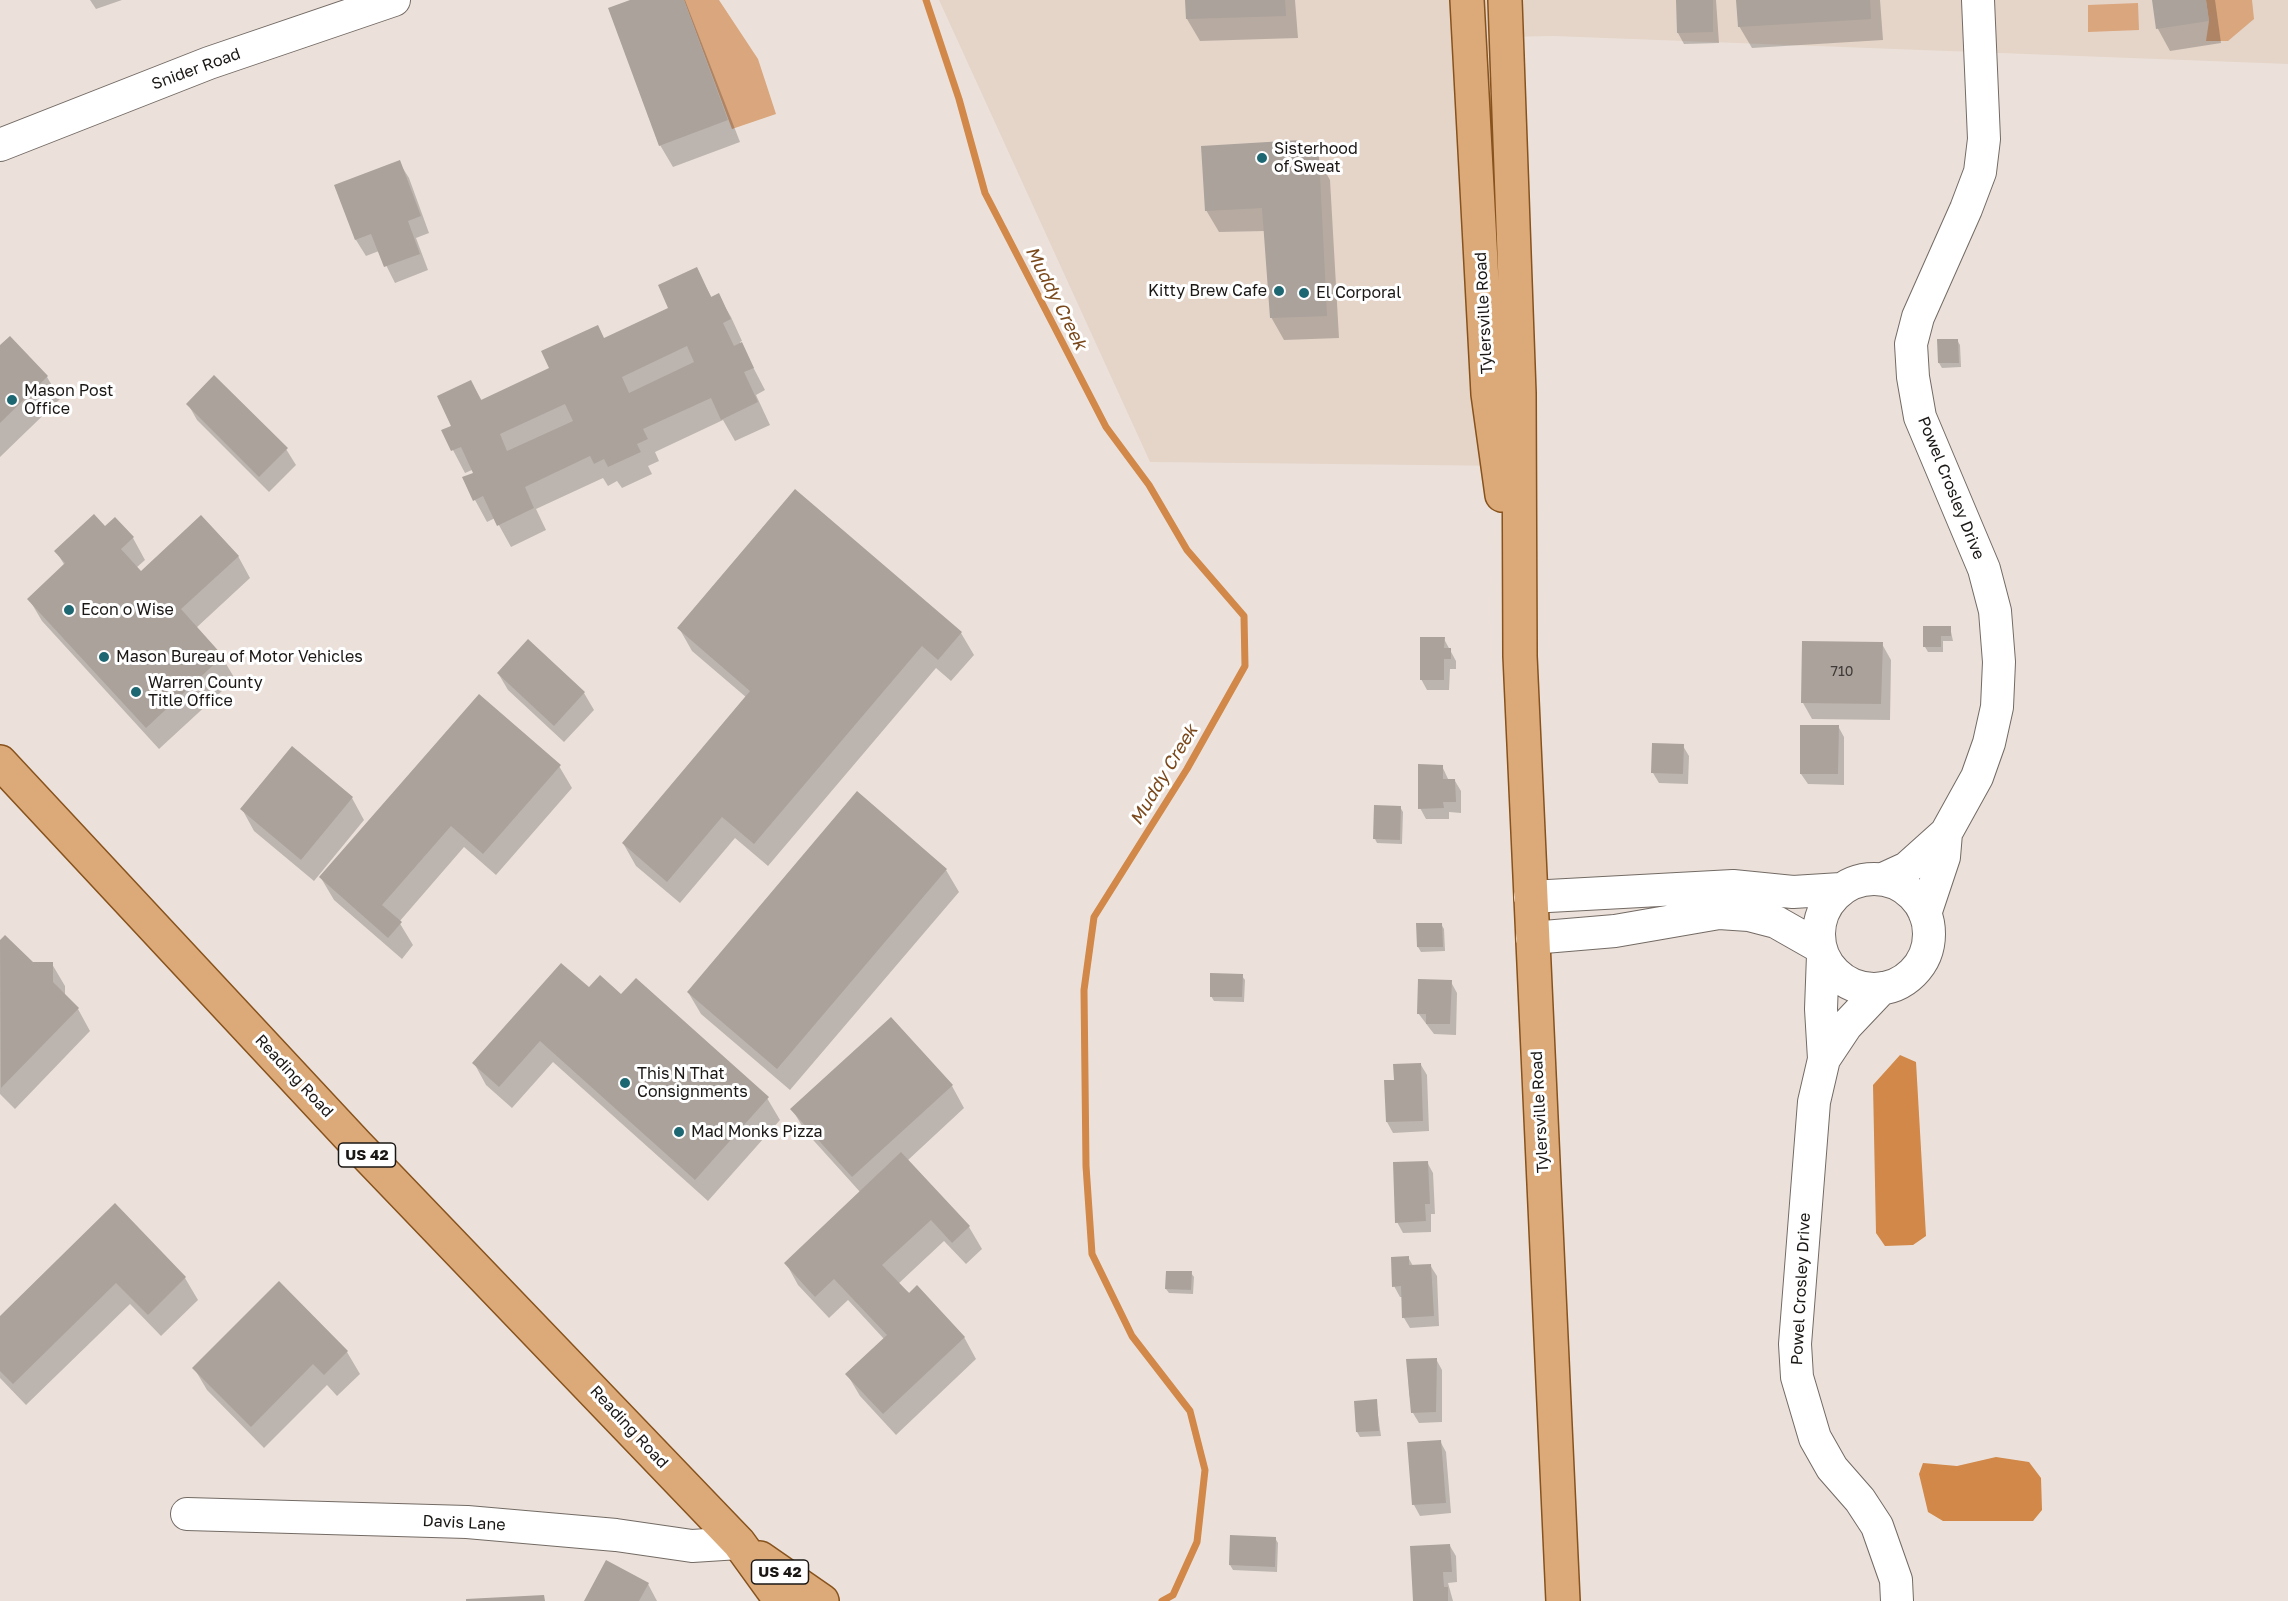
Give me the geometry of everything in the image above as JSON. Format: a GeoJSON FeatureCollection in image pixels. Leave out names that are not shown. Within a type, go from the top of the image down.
{"type":"FeatureCollection","features":[{"type":"Feature","properties":{"kind":"main road","name":"Tylersville Road"},"geometry":{"type":"LineString","coordinates":[[1467,0],[1488,394],[1519,624]]}},
{"type":"Feature","properties":{"kind":"main road","name":"Tylersville Road"},"geometry":{"type":"LineString","coordinates":[[1505,0],[1519,393],[1519,624],[1563,1601]]}},
{"type":"Feature","properties":{"kind":"main road","name":"Reading Road"},"geometry":{"type":"LineString","coordinates":[[0,762],[356,1144],[739,1543],[781,1601]]}},
{"type":"Feature","properties":{"kind":"main road","name":"Reading Road"},"geometry":{"type":"LineString","coordinates":[[739,1543],[822,1601]]}},
{"type":"Feature","properties":{"kind":"street","name":"Snider Road"},"geometry":{"type":"LineString","coordinates":[[0,145],[209,63],[394,0]]}},
{"type":"Feature","properties":{"kind":"street","name":"Powel Crosley Drive"},"geometry":{"type":"LineString","coordinates":[[1883,879],[1906,868],[1946,833],[1977,777],[1989,743],[1997,707],[1995,611],[1984,569],[1920,417],[1913,377],[1911,344],[1918,317],[1980,172],[1984,139],[1977,0]]}},
{"type":"Feature","properties":{"kind":"street","name":"Powel Crosley Drive"},"geometry":{"type":"LineString","coordinates":[[1925,914],[1944,857],[1946,833]]}},
{"type":"Feature","properties":{"kind":"street"},"geometry":{"type":"LineString","coordinates":[[1530,897],[1733,886],[1793,892],[1841,889],[1862,880],[1883,879],[1909,891],[1925,914],[1929,930],[1927,946],[1921,962],[1911,974],[1898,983],[1882,988],[1864,988],[1847,982],[1833,971],[1822,951],[1819,930],[1822,914],[1830,900],[1841,889]]}},
{"type":"Feature","properties":{"kind":"street"},"geometry":{"type":"LineString","coordinates":[[1532,938],[1615,931],[1719,913],[1749,915],[1776,922],[1822,951]]}},
{"type":"Feature","properties":{"kind":"street","name":"Powel Crosley Drive"},"geometry":{"type":"LineString","coordinates":[[1822,951],[1821,1009],[1824,1059],[1814,1113],[1795,1344],[1797,1377],[1815,1438],[1832,1468],[1860,1500],[1876,1526],[1896,1580],[1898,1601]]}},
{"type":"Feature","properties":{"kind":"street","name":"Powel Crosley Drive"},"geometry":{"type":"LineString","coordinates":[[1824,1059],[1846,1026],[1882,988]]}},
{"type":"Feature","properties":{"kind":"street","name":"Davis Lane"},"geometry":{"type":"LineString","coordinates":[[187,1514],[467,1522],[616,1535],[692,1546],[739,1543]]}},
{"type":"Feature","properties":{"kind":"shaded area"},"geometry":{"type":"Polygon","coordinates":[[[684,0],[719,0],[758,59],[776,114],[732,129],[684,0]]]}},
{"type":"Feature","properties":{"kind":"shaded area"},"geometry":{"type":"Polygon","coordinates":[[[939,0],[1490,0],[1510,466],[1150,462],[939,0]]]}},
{"type":"Feature","properties":{"kind":"shaded area"},"geometry":{"type":"Polygon","coordinates":[[[1505,0],[2288,0],[2288,64],[1553,36],[1506,37],[1505,0]]]}},
{"type":"Feature","properties":{"kind":"shaded area"},"geometry":{"type":"Polygon","coordinates":[[[2206,0],[2252,0],[2254,19],[2228,41],[2206,41],[2209,21],[2206,0]]]}},
{"type":"Feature","properties":{"kind":"shaded area"},"geometry":{"type":"Polygon","coordinates":[[[2138,3],[2139,30],[2088,32],[2088,5],[2138,3]]]}},
{"type":"Feature","properties":{"kind":"shaded area"},"geometry":{"type":"Polygon","coordinates":[[[1900,1055],[1916,1062],[1926,1236],[1913,1245],[1885,1246],[1876,1233],[1873,1085],[1900,1055]]]}},
{"type":"Feature","properties":{"kind":"shaded area"},"geometry":{"type":"Polygon","coordinates":[[[1996,1457],[2029,1462],[2041,1478],[2042,1510],[2033,1521],[1943,1521],[1928,1512],[1919,1474],[1923,1463],[1957,1466],[1996,1457]]]}},
{"type":"Feature","properties":{"kind":"building"},"geometry":{"type":"Polygon","coordinates":[[[630,0],[684,0],[728,120],[659,146],[608,8],[630,0]]]}},
{"type":"Feature","properties":{"kind":"building"},"geometry":{"type":"Polygon","coordinates":[[[1185,0],[1285,0],[1286,16],[1186,19],[1185,0]]]}},
{"type":"Feature","properties":{"kind":"building"},"geometry":{"type":"Polygon","coordinates":[[[1676,0],[1713,0],[1713,32],[1677,33],[1676,0]]]}},
{"type":"Feature","properties":{"kind":"building"},"geometry":{"type":"Polygon","coordinates":[[[1736,0],[1870,0],[1871,19],[1738,27],[1736,0]]]}},
{"type":"Feature","properties":{"kind":"building"},"geometry":{"type":"Polygon","coordinates":[[[2152,0],[2206,0],[2209,21],[2156,29],[2152,0]]]}},
{"type":"Feature","properties":{"kind":"building"},"geometry":{"type":"Polygon","coordinates":[[[1301,140],[1319,156],[1327,316],[1270,318],[1262,208],[1205,211],[1201,146],[1301,140]]]}},
{"type":"Feature","properties":{"kind":"building"},"geometry":{"type":"Polygon","coordinates":[[[400,160],[421,216],[408,221],[420,254],[384,267],[371,234],[355,240],[334,185],[400,160]]]}},
{"type":"Feature","properties":{"kind":"building"},"geometry":{"type":"Polygon","coordinates":[[[697,267],[711,297],[719,293],[731,319],[723,323],[734,346],[742,342],[754,368],[744,372],[758,402],[721,420],[711,398],[643,429],[648,439],[637,444],[641,452],[608,467],[604,459],[594,464],[590,456],[525,487],[534,508],[497,526],[483,496],[473,501],[462,477],[473,473],[461,447],[451,451],[441,430],[451,426],[437,396],[471,380],[481,400],[549,368],[541,351],[598,325],[604,338],[668,308],[658,285],[697,267]],[[687,346],[622,377],[629,393],[694,362],[687,346]],[[565,404],[500,434],[507,451],[573,421],[565,404]]]}},
{"type":"Feature","properties":{"kind":"building","name":"Mason Post Office"},"geometry":{"type":"Polygon","coordinates":[[[10,336],[48,376],[0,423],[0,345],[10,336]]]}},
{"type":"Feature","properties":{"kind":"building"},"geometry":{"type":"Polygon","coordinates":[[[1937,339],[1958,339],[1959,363],[1938,363],[1937,339]]]}},
{"type":"Feature","properties":{"kind":"building"},"geometry":{"type":"Polygon","coordinates":[[[214,375],[288,448],[259,477],[186,404],[214,375]]]}},
{"type":"Feature","properties":{"kind":"building"},"geometry":{"type":"Polygon","coordinates":[[[795,489],[962,632],[938,660],[922,646],[754,844],[722,817],[667,882],[622,843],[750,691],[677,628],[795,489]]]}},
{"type":"Feature","properties":{"kind":"building"},"geometry":{"type":"Polygon","coordinates":[[[94,514],[105,526],[115,517],[134,537],[121,549],[141,571],[201,515],[239,556],[181,609],[223,656],[146,728],[27,599],[65,563],[54,551],[94,514]]]}},
{"type":"Feature","properties":{"kind":"building"},"geometry":{"type":"Polygon","coordinates":[[[1923,626],[1951,626],[1951,636],[1941,636],[1941,647],[1923,647],[1923,626]]]}},
{"type":"Feature","properties":{"kind":"building"},"geometry":{"type":"Polygon","coordinates":[[[1420,637],[1445,637],[1444,648],[1451,648],[1451,659],[1444,659],[1444,680],[1420,680],[1420,637]]]}},
{"type":"Feature","properties":{"kind":"building"},"geometry":{"type":"Polygon","coordinates":[[[528,639],[585,692],[554,726],[497,673],[528,639]]]}},
{"type":"Feature","properties":{"kind":"building"},"geometry":{"type":"Polygon","coordinates":[[[1802,641],[1883,642],[1881,704],[1801,703],[1802,641]]]}},
{"type":"Feature","properties":{"kind":"building"},"geometry":{"type":"Polygon","coordinates":[[[479,694],[561,765],[483,854],[451,826],[382,905],[402,922],[388,938],[319,877],[479,694]]]}},
{"type":"Feature","properties":{"kind":"building"},"geometry":{"type":"Polygon","coordinates":[[[1800,725],[1839,725],[1838,774],[1800,774],[1800,725]]]}},
{"type":"Feature","properties":{"kind":"building"},"geometry":{"type":"Polygon","coordinates":[[[1652,743],[1684,744],[1683,774],[1651,773],[1652,743]]]}},
{"type":"Feature","properties":{"kind":"building"},"geometry":{"type":"Polygon","coordinates":[[[292,746],[353,797],[301,860],[240,809],[292,746]]]}},
{"type":"Feature","properties":{"kind":"building"},"geometry":{"type":"Polygon","coordinates":[[[1418,764],[1443,765],[1443,779],[1455,779],[1456,802],[1443,802],[1444,808],[1418,809],[1418,764]]]}},
{"type":"Feature","properties":{"kind":"building"},"geometry":{"type":"Polygon","coordinates":[[[857,791],[947,869],[777,1069],[687,992],[857,791]]]}},
{"type":"Feature","properties":{"kind":"building"},"geometry":{"type":"Polygon","coordinates":[[[1374,805],[1401,806],[1400,840],[1373,839],[1374,805]]]}},
{"type":"Feature","properties":{"kind":"building"},"geometry":{"type":"Polygon","coordinates":[[[1416,923],[1442,923],[1443,947],[1417,947],[1416,923]]]}},
{"type":"Feature","properties":{"kind":"building"},"geometry":{"type":"Polygon","coordinates":[[[5,935],[33,962],[53,962],[53,982],[79,1008],[1,1088],[0,940],[5,935]]]}},
{"type":"Feature","properties":{"kind":"building"},"geometry":{"type":"Polygon","coordinates":[[[561,963],[589,987],[600,975],[621,994],[636,978],[769,1097],[695,1180],[540,1041],[499,1087],[472,1063],[561,963]]]}},
{"type":"Feature","properties":{"kind":"building"},"geometry":{"type":"Polygon","coordinates":[[[1210,973],[1243,974],[1242,997],[1210,997],[1210,973]]]}},
{"type":"Feature","properties":{"kind":"building"},"geometry":{"type":"Polygon","coordinates":[[[1418,979],[1452,980],[1450,1024],[1426,1024],[1426,1014],[1417,1014],[1418,979]]]}},
{"type":"Feature","properties":{"kind":"building"},"geometry":{"type":"Polygon","coordinates":[[[891,1017],[953,1085],[852,1177],[790,1109],[891,1017]]]}},
{"type":"Feature","properties":{"kind":"building"},"geometry":{"type":"Polygon","coordinates":[[[1421,1063],[1423,1121],[1386,1122],[1384,1080],[1394,1080],[1393,1064],[1421,1063]]]}},
{"type":"Feature","properties":{"kind":"building"},"geometry":{"type":"Polygon","coordinates":[[[901,1152],[970,1226],[952,1243],[931,1220],[882,1265],[909,1293],[917,1285],[965,1337],[883,1414],[845,1374],[887,1335],[834,1279],[815,1297],[784,1263],[901,1152]]]}},
{"type":"Feature","properties":{"kind":"building"},"geometry":{"type":"Polygon","coordinates":[[[1428,1161],[1430,1204],[1425,1204],[1426,1221],[1395,1223],[1393,1162],[1428,1161]]]}},
{"type":"Feature","properties":{"kind":"building"},"geometry":{"type":"Polygon","coordinates":[[[115,1203],[186,1277],[148,1315],[116,1283],[13,1384],[0,1371],[0,1316],[115,1203]]]}},
{"type":"Feature","properties":{"kind":"building"},"geometry":{"type":"Polygon","coordinates":[[[1409,1256],[1409,1265],[1431,1264],[1434,1316],[1402,1318],[1401,1286],[1392,1287],[1391,1257],[1409,1256]]]}},
{"type":"Feature","properties":{"kind":"building"},"geometry":{"type":"Polygon","coordinates":[[[1166,1271],[1192,1271],[1191,1290],[1165,1289],[1166,1271]]]}},
{"type":"Feature","properties":{"kind":"building"},"geometry":{"type":"Polygon","coordinates":[[[279,1281],[348,1351],[324,1375],[313,1364],[251,1427],[192,1368],[279,1281]]]}},
{"type":"Feature","properties":{"kind":"building"},"geometry":{"type":"Polygon","coordinates":[[[1437,1358],[1436,1412],[1411,1413],[1406,1359],[1437,1358]]]}},
{"type":"Feature","properties":{"kind":"building"},"geometry":{"type":"Polygon","coordinates":[[[1377,1399],[1379,1431],[1356,1432],[1354,1401],[1377,1399]]]}},
{"type":"Feature","properties":{"kind":"building"},"geometry":{"type":"Polygon","coordinates":[[[1441,1440],[1446,1503],[1412,1505],[1407,1442],[1441,1440]]]}},
{"type":"Feature","properties":{"kind":"building"},"geometry":{"type":"Polygon","coordinates":[[[1230,1535],[1276,1537],[1275,1567],[1229,1565],[1230,1535]]]}},
{"type":"Feature","properties":{"kind":"building"},"geometry":{"type":"Polygon","coordinates":[[[1450,1544],[1452,1572],[1443,1572],[1444,1587],[1448,1587],[1448,1601],[1413,1601],[1410,1546],[1450,1544]]]}},
{"type":"Feature","properties":{"kind":"building"},"geometry":{"type":"Polygon","coordinates":[[[606,1560],[649,1583],[639,1601],[584,1601],[606,1560]]]}},
{"type":"Feature","properties":{"kind":"building"},"geometry":{"type":"Polygon","coordinates":[[[544,1595],[545,1601],[466,1601],[466,1599],[544,1595]]]}},
{"type":"Feature","properties":{"kind":"waterway","name":"Muddy Creek"},"geometry":{"type":"LineString","coordinates":[[926,0],[959,99],[985,193],[1106,427],[1149,485],[1187,550],[1244,616],[1245,666],[1187,769],[1094,917],[1084,990],[1086,1166],[1092,1254],[1132,1336],[1190,1411],[1205,1470],[1197,1542],[1173,1595],[1162,1601]]}},
{"type":"Feature","properties":{"kind":"place","name":"Sisterhood of Sweat"},"geometry":{"type":"Point","coordinates":[1262,158]}},
{"type":"Feature","properties":{"kind":"place","name":"Kitty Brew Cafe"},"geometry":{"type":"Point","coordinates":[1279,291]}},
{"type":"Feature","properties":{"kind":"place","name":"El Corporal"},"geometry":{"type":"Point","coordinates":[1304,293]}},
{"type":"Feature","properties":{"kind":"place","name":"Mason Post Office"},"geometry":{"type":"Point","coordinates":[12,400]}},
{"type":"Feature","properties":{"kind":"place","name":"Econ o Wise"},"geometry":{"type":"Point","coordinates":[69,610]}},
{"type":"Feature","properties":{"kind":"place","name":"Mason Bureau of Motor Vehicles"},"geometry":{"type":"Point","coordinates":[104,657]}},
{"type":"Feature","properties":{"kind":"place","name":"Warren County Title Office"},"geometry":{"type":"Point","coordinates":[136,692]}},
{"type":"Feature","properties":{"kind":"place","name":"This N That Consignments"},"geometry":{"type":"Point","coordinates":[625,1083]}},
{"type":"Feature","properties":{"kind":"place","name":"Mad Monks Pizza"},"geometry":{"type":"Point","coordinates":[679,1132]}}]}
